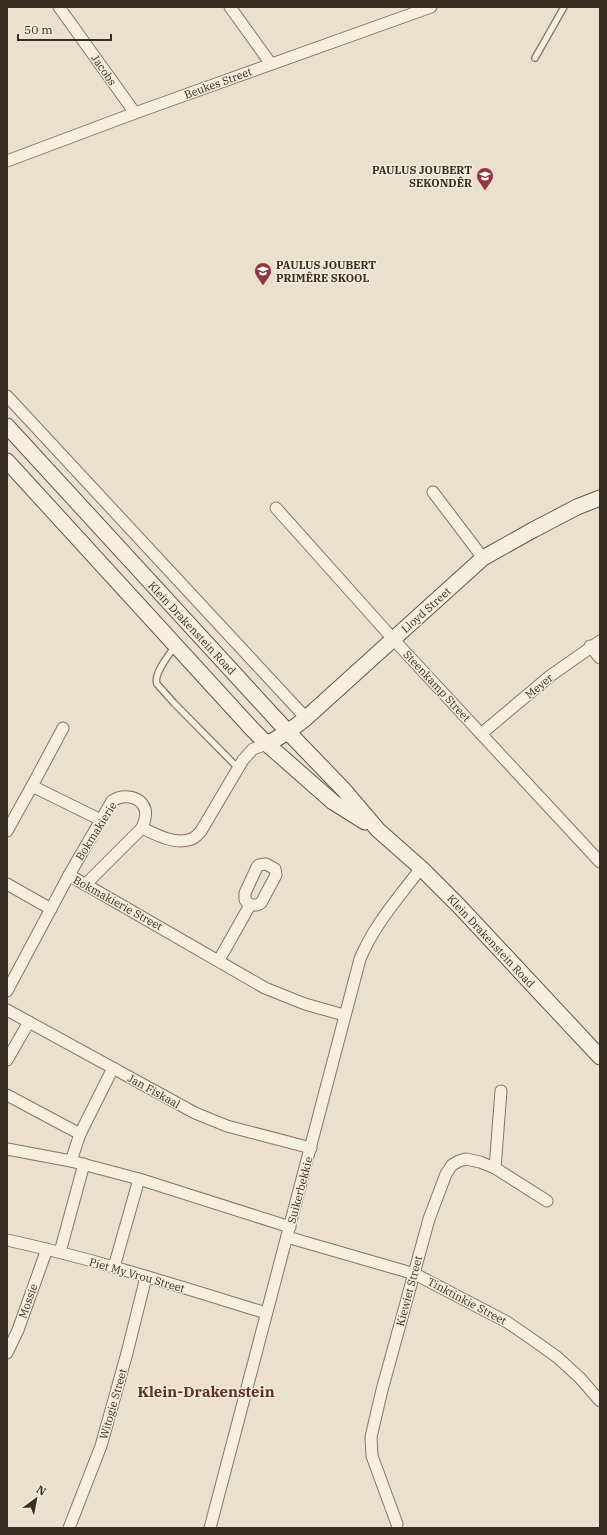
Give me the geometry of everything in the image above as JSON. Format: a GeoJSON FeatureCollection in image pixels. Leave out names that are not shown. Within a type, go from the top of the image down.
{"type":"FeatureCollection","features":[{"type":"Feature","properties":{"kind":"main road","name":"Klein Drakenstein Road"},"geometry":{"type":"LineString","coordinates":[[7,426],[288,732],[344,790],[378,830],[421,868],[459,906],[600,1057]]}},
{"type":"Feature","properties":{"kind":"main road","name":"Klein Drakenstein Road"},"geometry":{"type":"LineString","coordinates":[[7,461],[266,744],[333,802],[378,830]]}},
{"type":"Feature","properties":{"kind":"main road","name":"Lloyd Street"},"geometry":{"type":"LineString","coordinates":[[266,744],[288,732],[306,718],[484,558],[577,507],[600,498]]}},
{"type":"Feature","properties":{"kind":"street","name":"Jacobs"},"geometry":{"type":"LineString","coordinates":[[59,7],[135,113]]}},
{"type":"Feature","properties":{"kind":"street"},"geometry":{"type":"LineString","coordinates":[[230,7],[271,64]]}},
{"type":"Feature","properties":{"kind":"street","name":"Beukes Street"},"geometry":{"type":"LineString","coordinates":[[7,161],[271,64],[408,11],[431,7]]}},
{"type":"Feature","properties":{"kind":"street"},"geometry":{"type":"LineString","coordinates":[[7,396],[306,718]]}},
{"type":"Feature","properties":{"kind":"street"},"geometry":{"type":"LineString","coordinates":[[434,492],[484,558]]}},
{"type":"Feature","properties":{"kind":"street","name":"Steenkamp Street"},"geometry":{"type":"LineString","coordinates":[[276,508],[394,640],[600,862]]}},
{"type":"Feature","properties":{"kind":"street"},"geometry":{"type":"LineString","coordinates":[[595,644],[600,658]]}},
{"type":"Feature","properties":{"kind":"street","name":"Meyer"},"geometry":{"type":"LineString","coordinates":[[482,734],[550,676],[595,644]]}},
{"type":"Feature","properties":{"kind":"street"},"geometry":{"type":"LineString","coordinates":[[7,831],[63,728]]}},
{"type":"Feature","properties":{"kind":"street"},"geometry":{"type":"LineString","coordinates":[[142,828],[167,838],[180,841],[189,840],[195,837],[201,831],[243,760],[253,749],[266,744]]}},
{"type":"Feature","properties":{"kind":"street"},"geometry":{"type":"LineString","coordinates":[[32,786],[101,820]]}},
{"type":"Feature","properties":{"kind":"street","name":"Bokmakierie"},"geometry":{"type":"LineString","coordinates":[[69,876],[112,801],[118,797],[126,796],[134,798],[145,809],[145,820],[142,828],[85,885]]}},
{"type":"Feature","properties":{"kind":"street","name":"Suikerbekkie"},"geometry":{"type":"LineString","coordinates":[[210,1528],[360,959],[367,942],[379,923],[421,868]]}},
{"type":"Feature","properties":{"kind":"street","name":"Bokmakierie Street"},"geometry":{"type":"LineString","coordinates":[[7,991],[69,876],[219,960],[265,988],[305,1004],[344,1016]]}},
{"type":"Feature","properties":{"kind":"street"},"geometry":{"type":"LineString","coordinates":[[7,884],[51,909]]}},
{"type":"Feature","properties":{"kind":"street"},"geometry":{"type":"LineString","coordinates":[[219,960],[250,905]]}},
{"type":"Feature","properties":{"kind":"street","name":"Jan Fiskaal"},"geometry":{"type":"LineString","coordinates":[[7,1010],[195,1113],[227,1126],[311,1148]]}},
{"type":"Feature","properties":{"kind":"street"},"geometry":{"type":"LineString","coordinates":[[7,1060],[29,1022]]}},
{"type":"Feature","properties":{"kind":"street"},"geometry":{"type":"LineString","coordinates":[[71,1161],[80,1134],[113,1068]]}},
{"type":"Feature","properties":{"kind":"street"},"geometry":{"type":"LineString","coordinates":[[495,1168],[501,1091]]}},
{"type":"Feature","properties":{"kind":"street"},"geometry":{"type":"LineString","coordinates":[[7,1095],[80,1134]]}},
{"type":"Feature","properties":{"kind":"street","name":"Tinktinkie Street"},"geometry":{"type":"LineString","coordinates":[[7,1149],[71,1161],[139,1179],[289,1232],[415,1274],[507,1322],[557,1357],[580,1378],[600,1401]]}},
{"type":"Feature","properties":{"kind":"street","name":"Kiewiet Street"},"geometry":{"type":"LineString","coordinates":[[397,1524],[372,1456],[371,1437],[382,1390],[415,1274],[428,1219],[446,1174],[452,1165],[459,1161],[466,1159],[480,1162],[495,1168],[547,1201]]}},
{"type":"Feature","properties":{"kind":"street"},"geometry":{"type":"LineString","coordinates":[[60,1252],[84,1164]]}},
{"type":"Feature","properties":{"kind":"street"},"geometry":{"type":"LineString","coordinates":[[114,1267],[139,1179]]}},
{"type":"Feature","properties":{"kind":"street","name":"Piet My Vrou Street"},"geometry":{"type":"LineString","coordinates":[[7,1240],[60,1252],[114,1267],[266,1313]]}},
{"type":"Feature","properties":{"kind":"street","name":"Mossie"},"geometry":{"type":"LineString","coordinates":[[7,1353],[18,1330],[47,1249]]}},
{"type":"Feature","properties":{"kind":"street","name":"Witogie Street"},"geometry":{"type":"LineString","coordinates":[[68,1528],[101,1446],[146,1277]]}},
{"type":"Feature","properties":{"kind":"lane"},"geometry":{"type":"LineString","coordinates":[[536,58],[564,7]]}},
{"type":"Feature","properties":{"kind":"lane"},"geometry":{"type":"LineString","coordinates":[[175,645],[157,675],[157,684],[238,768]]}},
{"type":"Feature","properties":{"kind":"place","name":"PAULUS JOUBERT SEKONDÊR"},"geometry":{"type":"Point","coordinates":[485,191]}},
{"type":"Feature","properties":{"kind":"place","name":"PAULUS JOUBERT PRIMÊRE SKOOL"},"geometry":{"type":"Point","coordinates":[263,286]}},
{"type":"Feature","properties":{"kind":"district","name":"Klein-Drakenstein"},"geometry":{"type":"Point","coordinates":[206,1392]}}]}
